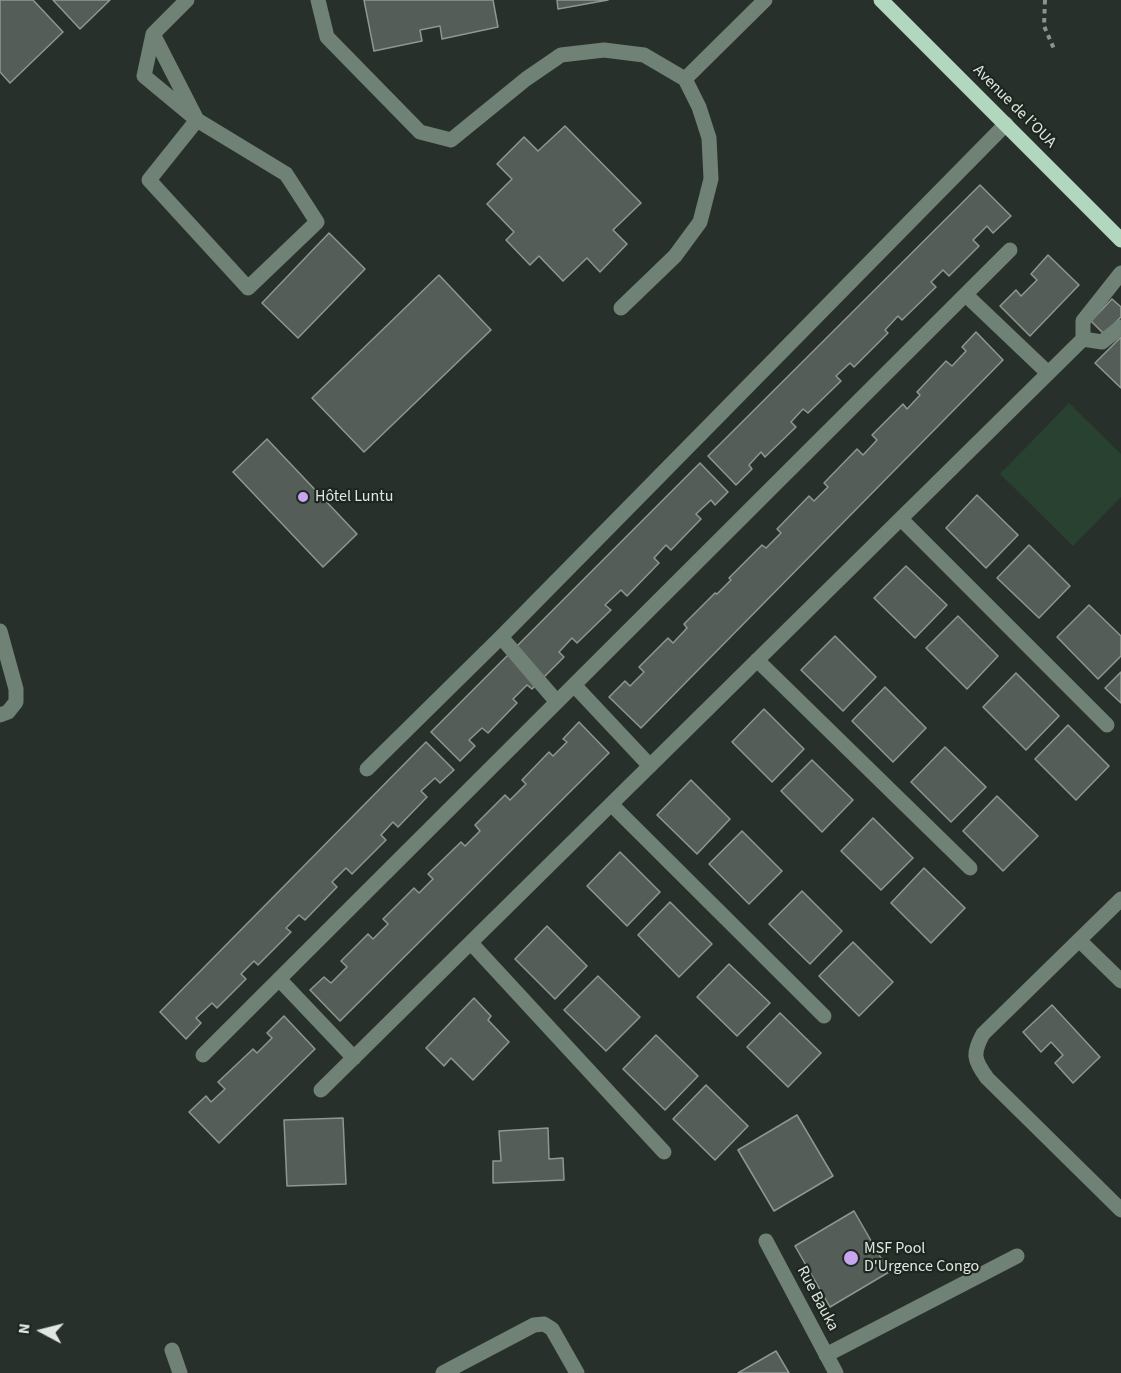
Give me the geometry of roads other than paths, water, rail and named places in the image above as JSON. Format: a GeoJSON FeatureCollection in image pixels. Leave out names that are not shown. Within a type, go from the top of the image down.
{"type":"FeatureCollection","features":[{"type":"Feature","properties":{"kind":"main road","name":"Avenue de l’OUA"},"geometry":{"type":"LineString","coordinates":[[881,0],[1121,240]]}},
{"type":"Feature","properties":{"kind":"street"},"geometry":{"type":"LineString","coordinates":[[188,0],[153,34],[144,76],[197,120],[286,174],[317,222],[248,288],[149,180],[197,120]]}},
{"type":"Feature","properties":{"kind":"street"},"geometry":{"type":"LineString","coordinates":[[318,0],[327,38],[420,132],[451,140],[526,79],[561,55],[604,50],[644,55],[685,79],[699,107],[709,138],[711,179],[700,222],[675,256],[621,308]]}},
{"type":"Feature","properties":{"kind":"street"},"geometry":{"type":"LineString","coordinates":[[685,79],[765,0]]}},
{"type":"Feature","properties":{"kind":"street"},"geometry":{"type":"LineString","coordinates":[[153,34],[197,120]]}},
{"type":"Feature","properties":{"kind":"street"},"geometry":{"type":"LineString","coordinates":[[367,769],[501,637],[1006,124]]}},
{"type":"Feature","properties":{"kind":"street"},"geometry":{"type":"LineString","coordinates":[[203,1055],[1010,250]]}},
{"type":"Feature","properties":{"kind":"street"},"geometry":{"type":"LineString","coordinates":[[321,1090],[1083,339],[1083,321],[1121,273]]}},
{"type":"Feature","properties":{"kind":"street"},"geometry":{"type":"LineString","coordinates":[[966,294],[1048,373]]}},
{"type":"Feature","properties":{"kind":"street"},"geometry":{"type":"LineString","coordinates":[[1083,339],[1102,342],[1121,327]]}},
{"type":"Feature","properties":{"kind":"street"},"geometry":{"type":"LineString","coordinates":[[901,519],[1107,724]]}},
{"type":"Feature","properties":{"kind":"street"},"geometry":{"type":"LineString","coordinates":[[0,632],[16,689],[16,702],[8,712],[0,714]]}},
{"type":"Feature","properties":{"kind":"street"},"geometry":{"type":"LineString","coordinates":[[501,637],[557,702]]}},
{"type":"Feature","properties":{"kind":"street"},"geometry":{"type":"LineString","coordinates":[[757,660],[970,868]]}},
{"type":"Feature","properties":{"kind":"street"},"geometry":{"type":"LineString","coordinates":[[574,685],[650,766]]}},
{"type":"Feature","properties":{"kind":"street"},"geometry":{"type":"LineString","coordinates":[[611,804],[824,1016]]}},
{"type":"Feature","properties":{"kind":"street"},"geometry":{"type":"LineString","coordinates":[[1121,899],[983,1034],[976,1047],[976,1063],[987,1078],[1121,1210]]}},
{"type":"Feature","properties":{"kind":"street"},"geometry":{"type":"LineString","coordinates":[[1079,940],[1121,981]]}},
{"type":"Feature","properties":{"kind":"street"},"geometry":{"type":"LineString","coordinates":[[471,943],[664,1152]]}},
{"type":"Feature","properties":{"kind":"street"},"geometry":{"type":"LineString","coordinates":[[279,979],[354,1058]]}},
{"type":"Feature","properties":{"kind":"street","name":"Rue Bauka"},"geometry":{"type":"LineString","coordinates":[[766,1241],[836,1373]]}},
{"type":"Feature","properties":{"kind":"street"},"geometry":{"type":"LineString","coordinates":[[826,1355],[1017,1256]]}},
{"type":"Feature","properties":{"kind":"street"},"geometry":{"type":"LineString","coordinates":[[443,1373],[534,1325],[544,1324],[552,1329],[577,1373]]}},
{"type":"Feature","properties":{"kind":"street"},"geometry":{"type":"LineString","coordinates":[[172,1350],[180,1373]]}},
{"type":"Feature","properties":{"kind":"place","name":"Hôtel Luntu"},"geometry":{"type":"Point","coordinates":[303,497]}},
{"type":"Feature","properties":{"kind":"place","name":"MSF Pool D'Urgence Congo"},"geometry":{"type":"Point","coordinates":[851,1258]}}]}
